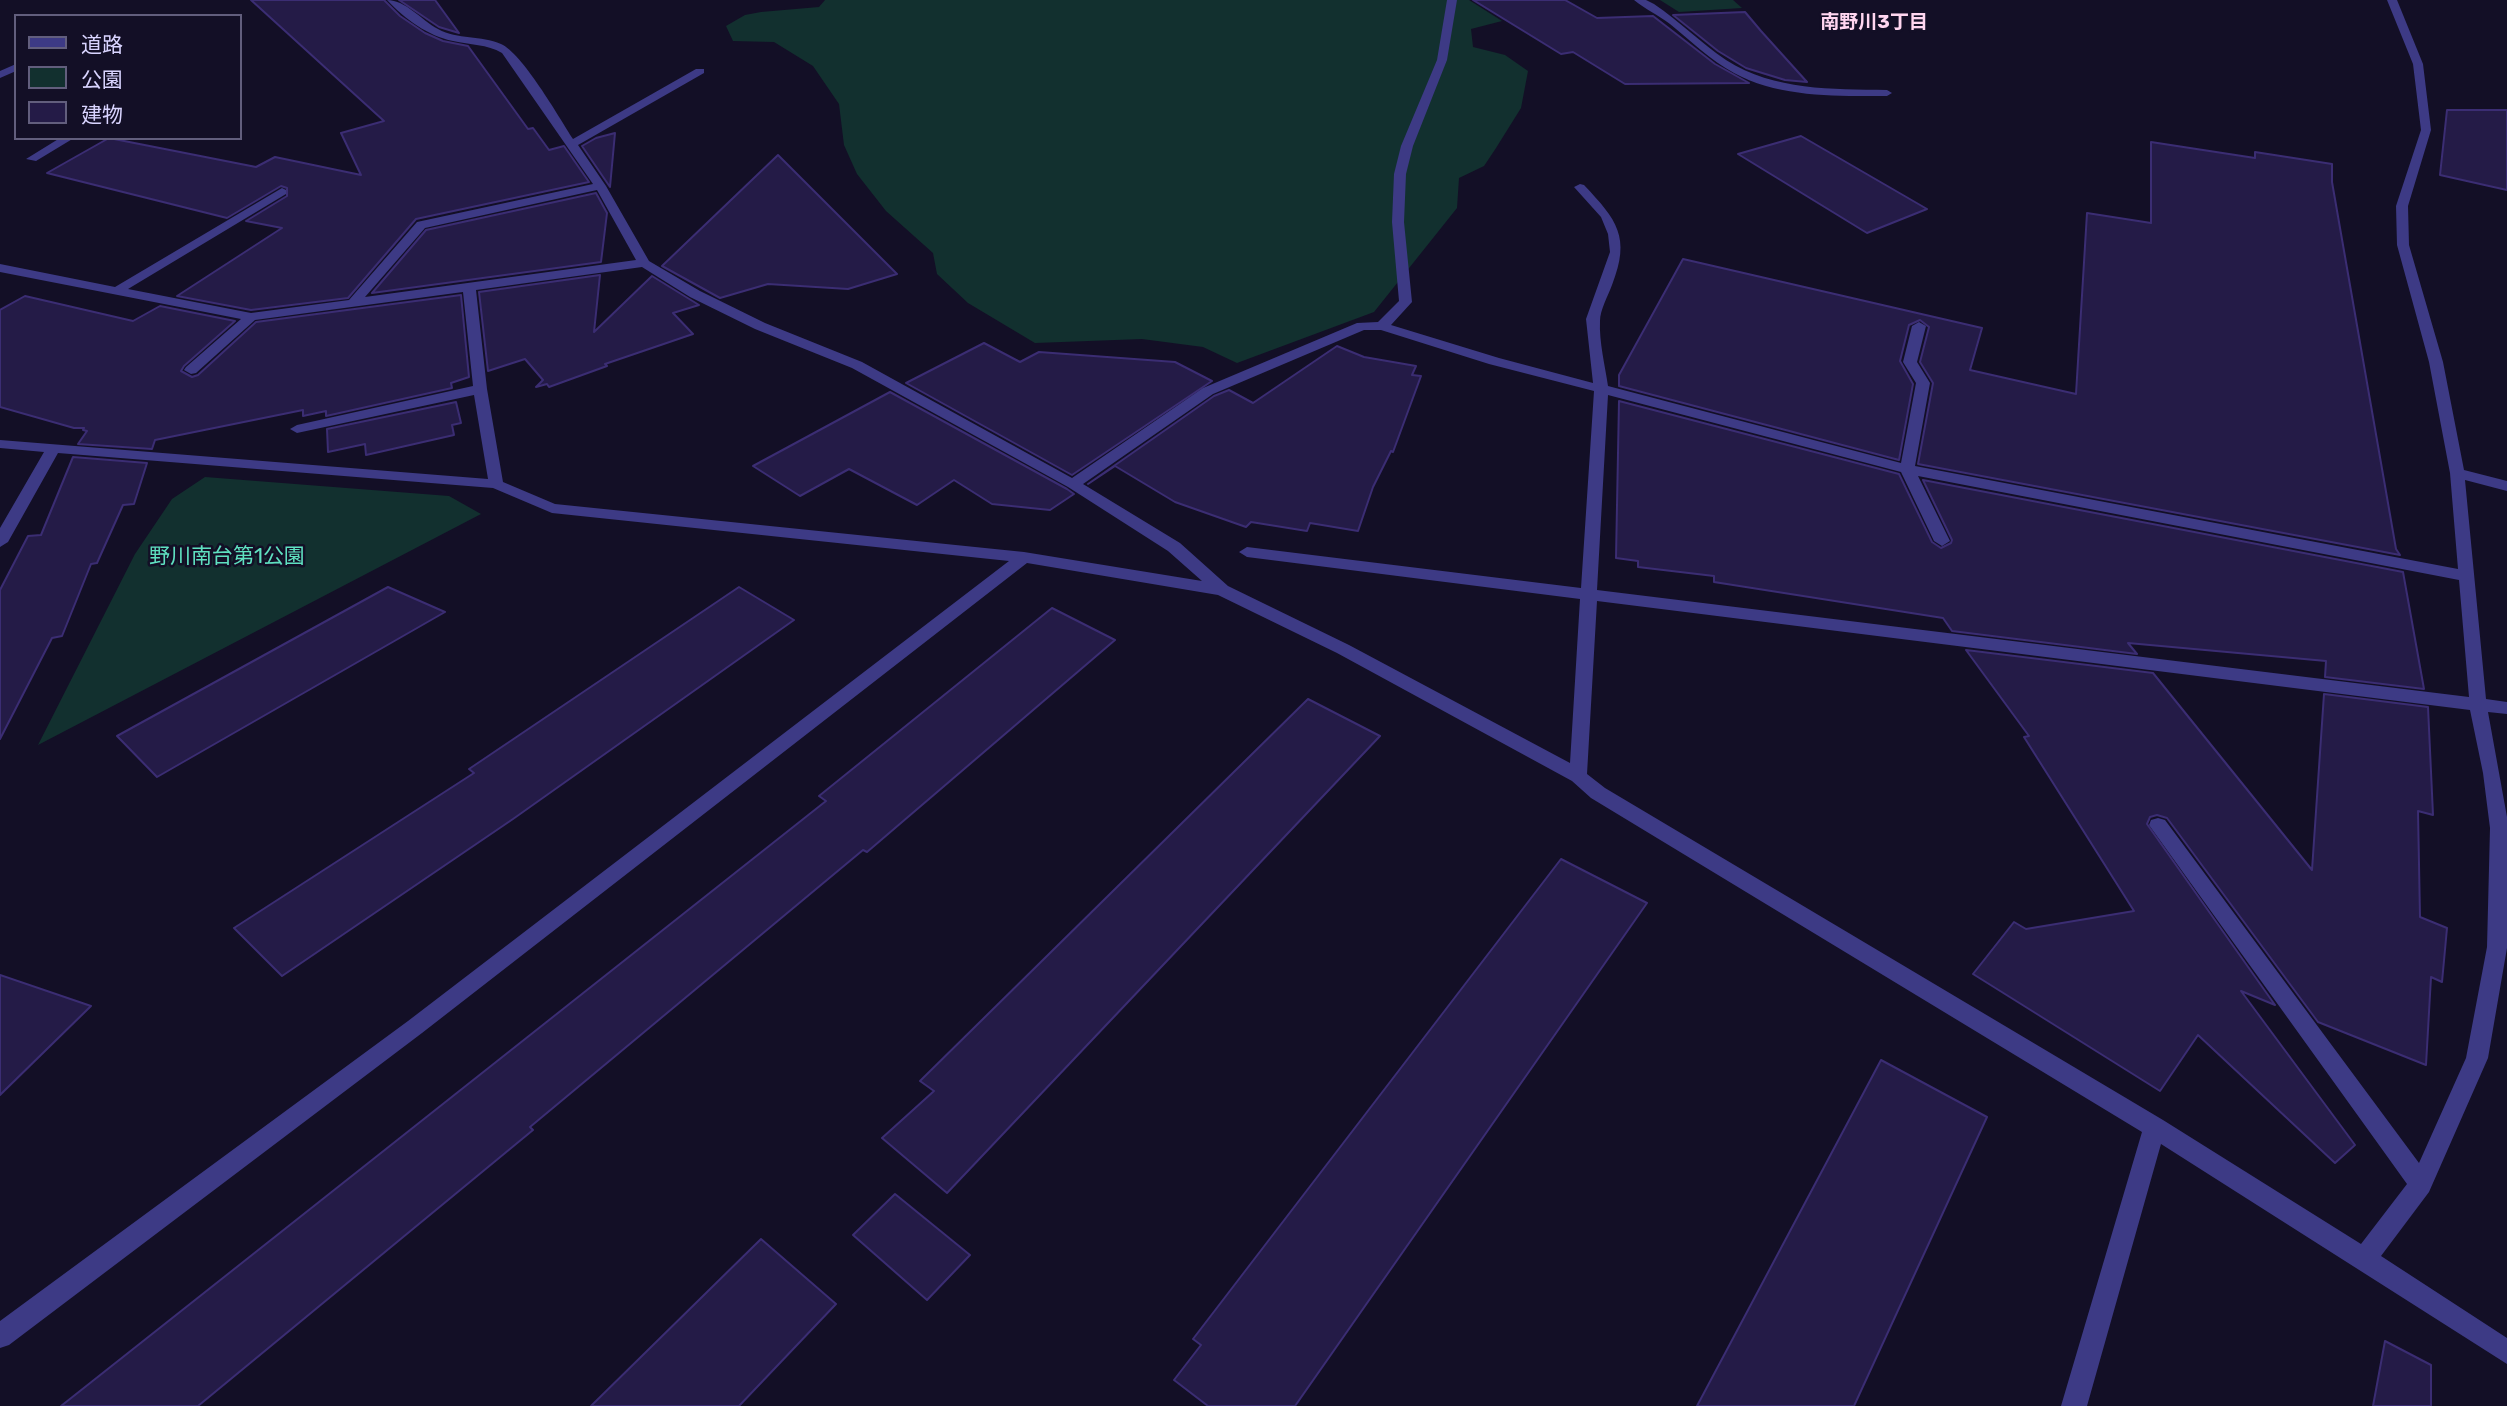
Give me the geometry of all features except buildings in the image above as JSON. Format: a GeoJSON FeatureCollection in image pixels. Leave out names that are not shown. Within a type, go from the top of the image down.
{"type":"FeatureCollection","features":[{"type":"Feature","properties":{"kind":"street"},"geometry":{"type":"LineString","coordinates":[[392,0],[441,34],[492,43],[513,54],[570,145],[600,186],[644,263],[695,294],[760,326],[857,365],[1073,484],[1174,547],[1222,590]]}},
{"type":"Feature","properties":{"kind":"street"},"geometry":{"type":"LineString","coordinates":[[1382,326],[1406,302],[1397,206],[1400,173],[1409,140],[1439,70],[1449,37],[1452,0]]}},
{"type":"Feature","properties":{"kind":"street"},"geometry":{"type":"LineString","coordinates":[[1639,0],[1673,20],[1719,60],[1742,75],[1781,87],[1826,92],[1887,93]]}},
{"type":"Feature","properties":{"kind":"street"},"geometry":{"type":"LineString","coordinates":[[2365,1258],[2421,1184],[2477,1058],[2497,947],[2500,777],[2478,704],[2457,473],[2436,362],[2403,245],[2402,205],[2426,130],[2418,64],[2392,0]]}},
{"type":"Feature","properties":{"kind":"street"},"geometry":{"type":"LineString","coordinates":[[570,145],[700,71]]}},
{"type":"Feature","properties":{"kind":"street"},"geometry":{"type":"LineString","coordinates":[[32,159],[65,140]]}},
{"type":"Feature","properties":{"kind":"street"},"geometry":{"type":"LineString","coordinates":[[353,303],[421,225],[600,186]]}},
{"type":"Feature","properties":{"kind":"street"},"geometry":{"type":"LineString","coordinates":[[1578,776],[1601,389],[1593,319],[1616,252],[1614,234],[1607,216],[1580,187]]}},
{"type":"Feature","properties":{"kind":"street"},"geometry":{"type":"LineString","coordinates":[[118,290],[282,191]]}},
{"type":"Feature","properties":{"kind":"street"},"geometry":{"type":"LineString","coordinates":[[0,268],[251,317],[644,263]]}},
{"type":"Feature","properties":{"kind":"street"},"geometry":{"type":"LineString","coordinates":[[469,286],[480,388],[496,484]]}},
{"type":"Feature","properties":{"kind":"street"},"geometry":{"type":"LineString","coordinates":[[191,370],[251,317]]}},
{"type":"Feature","properties":{"kind":"street"},"geometry":{"type":"LineString","coordinates":[[1073,484],[1208,391],[1362,326],[1382,326],[1494,362],[1907,469],[2466,576]]}},
{"type":"Feature","properties":{"kind":"street"},"geometry":{"type":"LineString","coordinates":[[1919,326],[1910,362],[1923,383],[1907,469],[1942,541]]}},
{"type":"Feature","properties":{"kind":"street"},"geometry":{"type":"LineString","coordinates":[[296,429],[480,388]]}},
{"type":"Feature","properties":{"kind":"street"},"geometry":{"type":"LineString","coordinates":[[0,444],[496,484],[552,508],[1024,557],[1222,590],[1343,649],[1578,776],[1598,793],[2155,1128],[2365,1258],[2507,1352]]}},
{"type":"Feature","properties":{"kind":"street"},"geometry":{"type":"LineString","coordinates":[[0,542],[53,449]]}},
{"type":"Feature","properties":{"kind":"street"},"geometry":{"type":"LineString","coordinates":[[2457,473],[2507,486]]}},
{"type":"Feature","properties":{"kind":"street"},"geometry":{"type":"LineString","coordinates":[[1247,552],[2507,708]]}},
{"type":"Feature","properties":{"kind":"street"},"geometry":{"type":"LineString","coordinates":[[0,1336],[415,1027],[1024,557]]}},
{"type":"Feature","properties":{"kind":"street"},"geometry":{"type":"LineString","coordinates":[[2158,825],[2421,1184]]}},
{"type":"Feature","properties":{"kind":"street"},"geometry":{"type":"LineString","coordinates":[[2074,1406],[2155,1128]]}},
{"type":"Feature","properties":{"kind":"green space"},"geometry":{"type":"Polygon","coordinates":[[[825,0],[1469,0],[1502,21],[1471,29],[1473,47],[1505,55],[1528,71],[1521,108],[1496,148],[1484,166],[1459,178],[1457,208],[1374,312],[1237,363],[1203,347],[1142,339],[1035,343],[968,303],[937,274],[933,253],[886,211],[857,174],[844,145],[839,104],[813,66],[774,42],[733,41],[726,26],[745,15],[819,7],[825,0]]]}},
{"type":"Feature","properties":{"kind":"green space"},"geometry":{"type":"Polygon","coordinates":[[[1660,0],[1733,0],[1742,8],[1679,12],[1660,0]]]}},
{"type":"Feature","properties":{"kind":"green space","name":"野川南台第1公園"},"geometry":{"type":"Polygon","coordinates":[[[205,477],[449,496],[481,514],[38,745],[135,554],[172,499],[205,477]]]}},
{"type":"Feature","properties":{"kind":"district","name":"南野川3丁目"},"geometry":{"type":"Point","coordinates":[1874,23]}}]}
